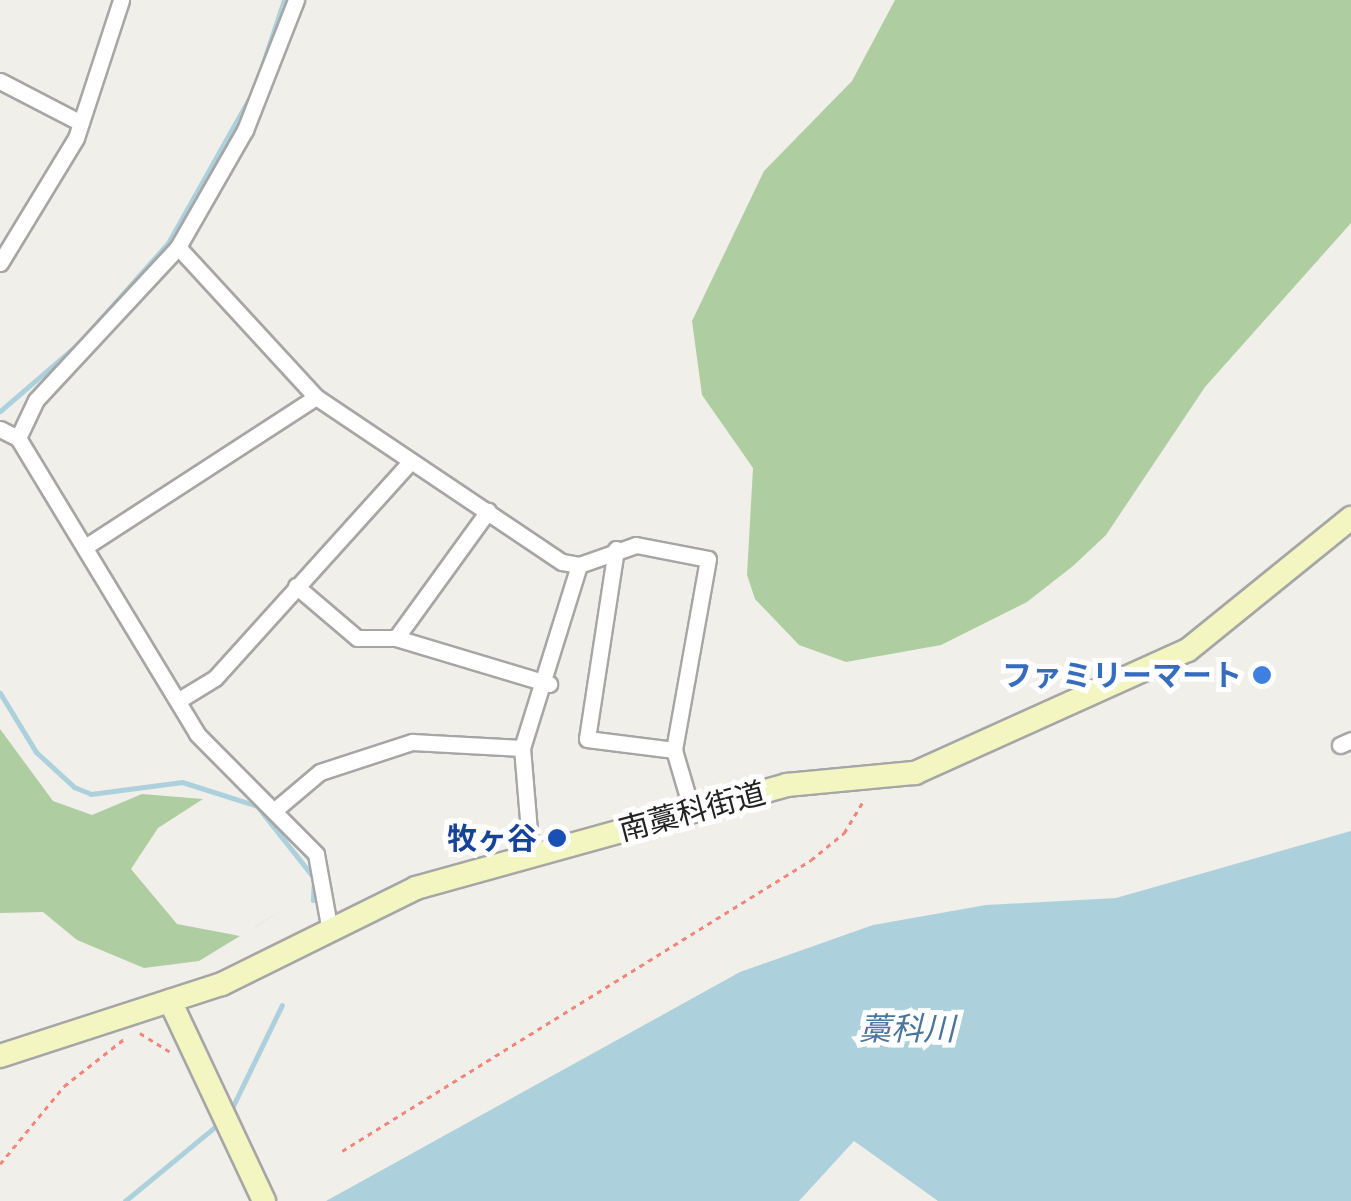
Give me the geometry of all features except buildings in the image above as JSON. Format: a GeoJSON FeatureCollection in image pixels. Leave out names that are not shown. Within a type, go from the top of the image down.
{"type":"FeatureCollection","features":[{"type":"Feature","properties":{"kind":"main road","name":"南藁科街道"},"geometry":{"type":"LineString","coordinates":[[0,1056],[170,1002],[330,930],[390,897],[787,785],[916,772],[1136,679],[1188,650],[1351,518]]}},
{"type":"Feature","properties":{"kind":"main road"},"geometry":{"type":"LineString","coordinates":[[170,1002],[260,1194]]}},
{"type":"Feature","properties":{"kind":"street"},"geometry":{"type":"LineString","coordinates":[[0,263],[45,201],[81,122],[121,0]]}},
{"type":"Feature","properties":{"kind":"street"},"geometry":{"type":"LineString","coordinates":[[18,438],[36,400],[178,247],[245,130],[296,0]]}},
{"type":"Feature","properties":{"kind":"street"},"geometry":{"type":"LineString","coordinates":[[0,82],[81,122]]}},
{"type":"Feature","properties":{"kind":"street"},"geometry":{"type":"LineString","coordinates":[[178,247],[316,397],[410,462],[579,566]]}},
{"type":"Feature","properties":{"kind":"street"},"geometry":{"type":"LineString","coordinates":[[84,547],[316,397]]}},
{"type":"Feature","properties":{"kind":"street"},"geometry":{"type":"LineString","coordinates":[[0,429],[18,438],[197,734],[276,809],[316,854],[330,930]]}},
{"type":"Feature","properties":{"kind":"street"},"geometry":{"type":"LineString","coordinates":[[179,700],[214,678],[410,462]]}},
{"type":"Feature","properties":{"kind":"street"},"geometry":{"type":"LineString","coordinates":[[396,638],[488,511]]}},
{"type":"Feature","properties":{"kind":"street"},"geometry":{"type":"LineString","coordinates":[[616,548],[588,738],[674,750]]}},
{"type":"Feature","properties":{"kind":"street"},"geometry":{"type":"LineString","coordinates":[[531,855],[522,748],[549,684],[579,566],[616,548],[708,559],[674,750],[692,811]]}},
{"type":"Feature","properties":{"kind":"street"},"geometry":{"type":"LineString","coordinates":[[296,586],[357,638],[396,638],[549,684]]}},
{"type":"Feature","properties":{"kind":"street"},"geometry":{"type":"LineString","coordinates":[[276,809],[320,772],[412,742],[522,748]]}},
{"type":"Feature","properties":{"kind":"path"},"geometry":{"type":"LineString","coordinates":[[342,1152],[811,860],[844,833],[864,798]]}},
{"type":"Feature","properties":{"kind":"path"},"geometry":{"type":"LineString","coordinates":[[0,1164],[64,1086],[127,1034]]}},
{"type":"Feature","properties":{"kind":"path"},"geometry":{"type":"LineString","coordinates":[[98,1042],[127,1034],[150,1036],[178,1063]]}},
{"type":"Feature","properties":{"kind":"green space"},"geometry":{"type":"Polygon","coordinates":[[[895,0],[1351,0],[1351,223],[1205,387],[1106,535],[1073,566],[1027,602],[941,645],[846,662],[799,645],[755,599],[747,575],[753,468],[702,395],[692,321],[764,171],[852,81],[895,0]]]}},
{"type":"Feature","properties":{"kind":"green space"},"geometry":{"type":"Polygon","coordinates":[[[0,729],[53,801],[92,815],[142,794],[203,799],[158,828],[131,869],[177,924],[240,936],[199,961],[144,968],[77,940],[43,912],[0,913],[0,729]]]}},
{"type":"Feature","properties":{"kind":"water","name":"藁科川"},"geometry":{"type":"Polygon","coordinates":[[[1351,831],[1351,1201],[938,1201],[854,1141],[799,1201],[326,1201],[740,972],[873,925],[986,905],[1116,898],[1351,831]]]}},
{"type":"Feature","properties":{"kind":"waterway"},"geometry":{"type":"LineString","coordinates":[[258,78],[284,0]]}},
{"type":"Feature","properties":{"kind":"waterway"},"geometry":{"type":"LineString","coordinates":[[0,411],[78,344],[168,243],[250,97]]}},
{"type":"Feature","properties":{"kind":"waterway"},"geometry":{"type":"LineString","coordinates":[[0,693],[36,752],[74,787],[91,794],[182,782],[257,806],[314,878],[313,900]]}},
{"type":"Feature","properties":{"kind":"waterway"},"geometry":{"type":"LineString","coordinates":[[229,1114],[282,1005]]}},
{"type":"Feature","properties":{"kind":"waterway"},"geometry":{"type":"LineString","coordinates":[[125,1201],[221,1122]]}},
{"type":"Feature","properties":{"kind":"place","name":"ファミリーマート"},"geometry":{"type":"Point","coordinates":[1262,675]}},
{"type":"Feature","properties":{"kind":"place","name":"牧ヶ谷"},"geometry":{"type":"Point","coordinates":[557,838]}}]}
